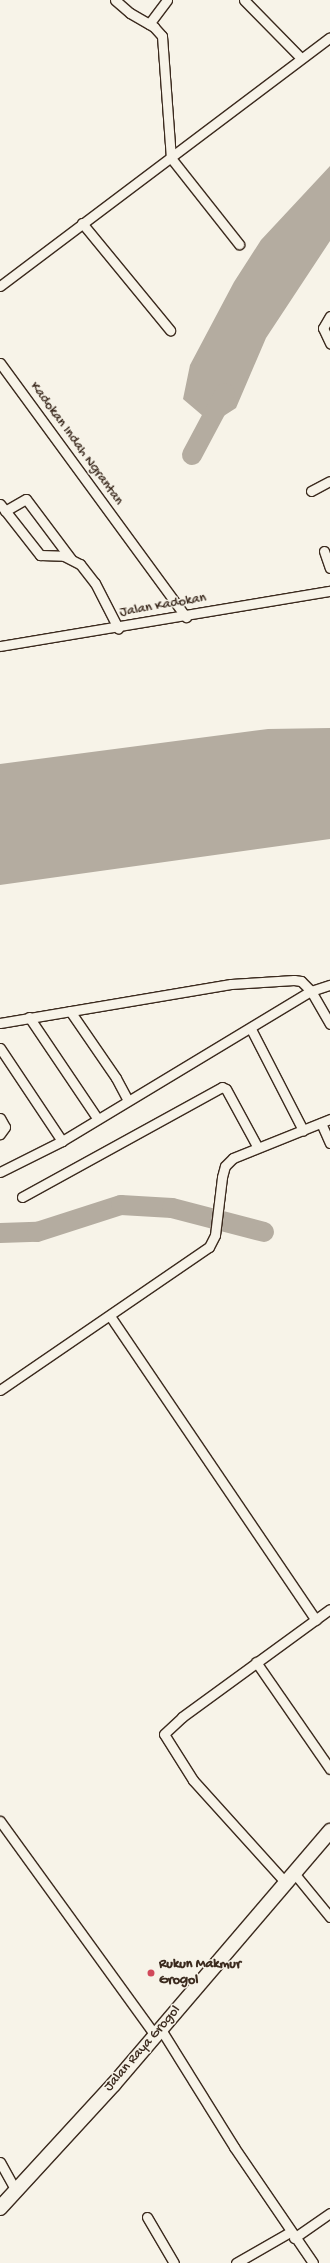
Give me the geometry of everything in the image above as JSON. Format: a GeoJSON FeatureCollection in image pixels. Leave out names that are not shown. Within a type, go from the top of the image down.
{"type":"FeatureCollection","features":[{"type":"Feature","properties":{"kind":"main road","name":"Jalan Raya Grogol"},"geometry":{"type":"LineString","coordinates":[[0,2208],[158,2032],[329,1833]]}},
{"type":"Feature","properties":{"kind":"street"},"geometry":{"type":"LineString","coordinates":[[115,0],[149,24],[162,36],[164,45],[171,158],[239,244]]}},
{"type":"Feature","properties":{"kind":"street"},"geometry":{"type":"LineString","coordinates":[[149,24],[167,0]]}},
{"type":"Feature","properties":{"kind":"street"},"geometry":{"type":"LineString","coordinates":[[244,0],[300,57]]}},
{"type":"Feature","properties":{"kind":"street"},"geometry":{"type":"LineString","coordinates":[[0,286],[82,223],[171,158],[300,57],[330,37]]}},
{"type":"Feature","properties":{"kind":"street"},"geometry":{"type":"LineString","coordinates":[[82,223],[170,330]]}},
{"type":"Feature","properties":{"kind":"street"},"geometry":{"type":"LineString","coordinates":[[330,316],[323,328],[330,343]]}},
{"type":"Feature","properties":{"kind":"street","name":"Kadokan Indah Ngrantan"},"geometry":{"type":"LineString","coordinates":[[0,363],[186,617]]}},
{"type":"Feature","properties":{"kind":"street"},"geometry":{"type":"LineString","coordinates":[[311,491],[330,481]]}},
{"type":"Feature","properties":{"kind":"street"},"geometry":{"type":"LineString","coordinates":[[71,559],[40,555],[3,507],[26,499],[71,559],[86,571],[118,628]]}},
{"type":"Feature","properties":{"kind":"street"},"geometry":{"type":"LineString","coordinates":[[324,551],[330,568]]}},
{"type":"Feature","properties":{"kind":"street","name":"Jalan Kadokan"},"geometry":{"type":"LineString","coordinates":[[0,646],[186,617],[247,604],[330,591]]}},
{"type":"Feature","properties":{"kind":"street"},"geometry":{"type":"LineString","coordinates":[[0,1023],[28,1017],[231,984],[294,980],[301,981],[311,991],[330,1024]]}},
{"type":"Feature","properties":{"kind":"street"},"geometry":{"type":"LineString","coordinates":[[0,1172],[62,1140],[127,1099],[251,1029],[311,991],[330,985]]}},
{"type":"Feature","properties":{"kind":"street"},"geometry":{"type":"LineString","coordinates":[[70,1011],[116,1078],[127,1099]]}},
{"type":"Feature","properties":{"kind":"street"},"geometry":{"type":"LineString","coordinates":[[28,1017],[96,1118]]}},
{"type":"Feature","properties":{"kind":"street"},"geometry":{"type":"LineString","coordinates":[[251,1029],[303,1130]]}},
{"type":"Feature","properties":{"kind":"street"},"geometry":{"type":"LineString","coordinates":[[0,1048],[62,1140]]}},
{"type":"Feature","properties":{"kind":"street"},"geometry":{"type":"LineString","coordinates":[[22,1197],[222,1087],[226,1089],[258,1146]]}},
{"type":"Feature","properties":{"kind":"street"},"geometry":{"type":"LineString","coordinates":[[0,1118],[5,1127],[0,1134]]}},
{"type":"Feature","properties":{"kind":"street"},"geometry":{"type":"LineString","coordinates":[[0,1390],[209,1247],[215,1235],[222,1177],[225,1166],[233,1158],[258,1146],[326,1121],[330,1143]]}},
{"type":"Feature","properties":{"kind":"street"},"geometry":{"type":"LineString","coordinates":[[110,1316],[316,1620]]}},
{"type":"Feature","properties":{"kind":"street"},"geometry":{"type":"LineString","coordinates":[[330,1609],[170,1726],[165,1738],[225,1819],[290,1878],[330,1917]]}},
{"type":"Feature","properties":{"kind":"street"},"geometry":{"type":"LineString","coordinates":[[256,1662],[330,1769]]}},
{"type":"Feature","properties":{"kind":"street"},"geometry":{"type":"LineString","coordinates":[[0,1821],[158,2032],[312,2263]]}},
{"type":"Feature","properties":{"kind":"street"},"geometry":{"type":"LineString","coordinates":[[0,2162],[16,2191]]}},
{"type":"Feature","properties":{"kind":"street"},"geometry":{"type":"LineString","coordinates":[[236,2263],[292,2235],[330,2213]]}},
{"type":"Feature","properties":{"kind":"street"},"geometry":{"type":"LineString","coordinates":[[147,2217],[174,2263]]}},
{"type":"Feature","properties":{"kind":"shaded area"},"geometry":{"type":"Polygon","coordinates":[[[330,166],[330,241],[266,338],[236,408],[222,417],[203,416],[183,399],[190,365],[234,282],[261,240],[330,166]]]}},
{"type":"Feature","properties":{"kind":"shaded area"},"geometry":{"type":"Polygon","coordinates":[[[330,728],[330,839],[0,885],[0,764],[268,729],[330,728]]]}},
{"type":"Feature","properties":{"kind":"waterway"},"geometry":{"type":"LineString","coordinates":[[192,455],[225,393]]}},
{"type":"Feature","properties":{"kind":"waterway"},"geometry":{"type":"LineString","coordinates":[[0,1233],[37,1232],[121,1205],[172,1208],[264,1232]]}},
{"type":"Feature","properties":{"kind":"place","name":"Rukun Makmur Grogol"},"geometry":{"type":"Point","coordinates":[151,1973]}}]}
